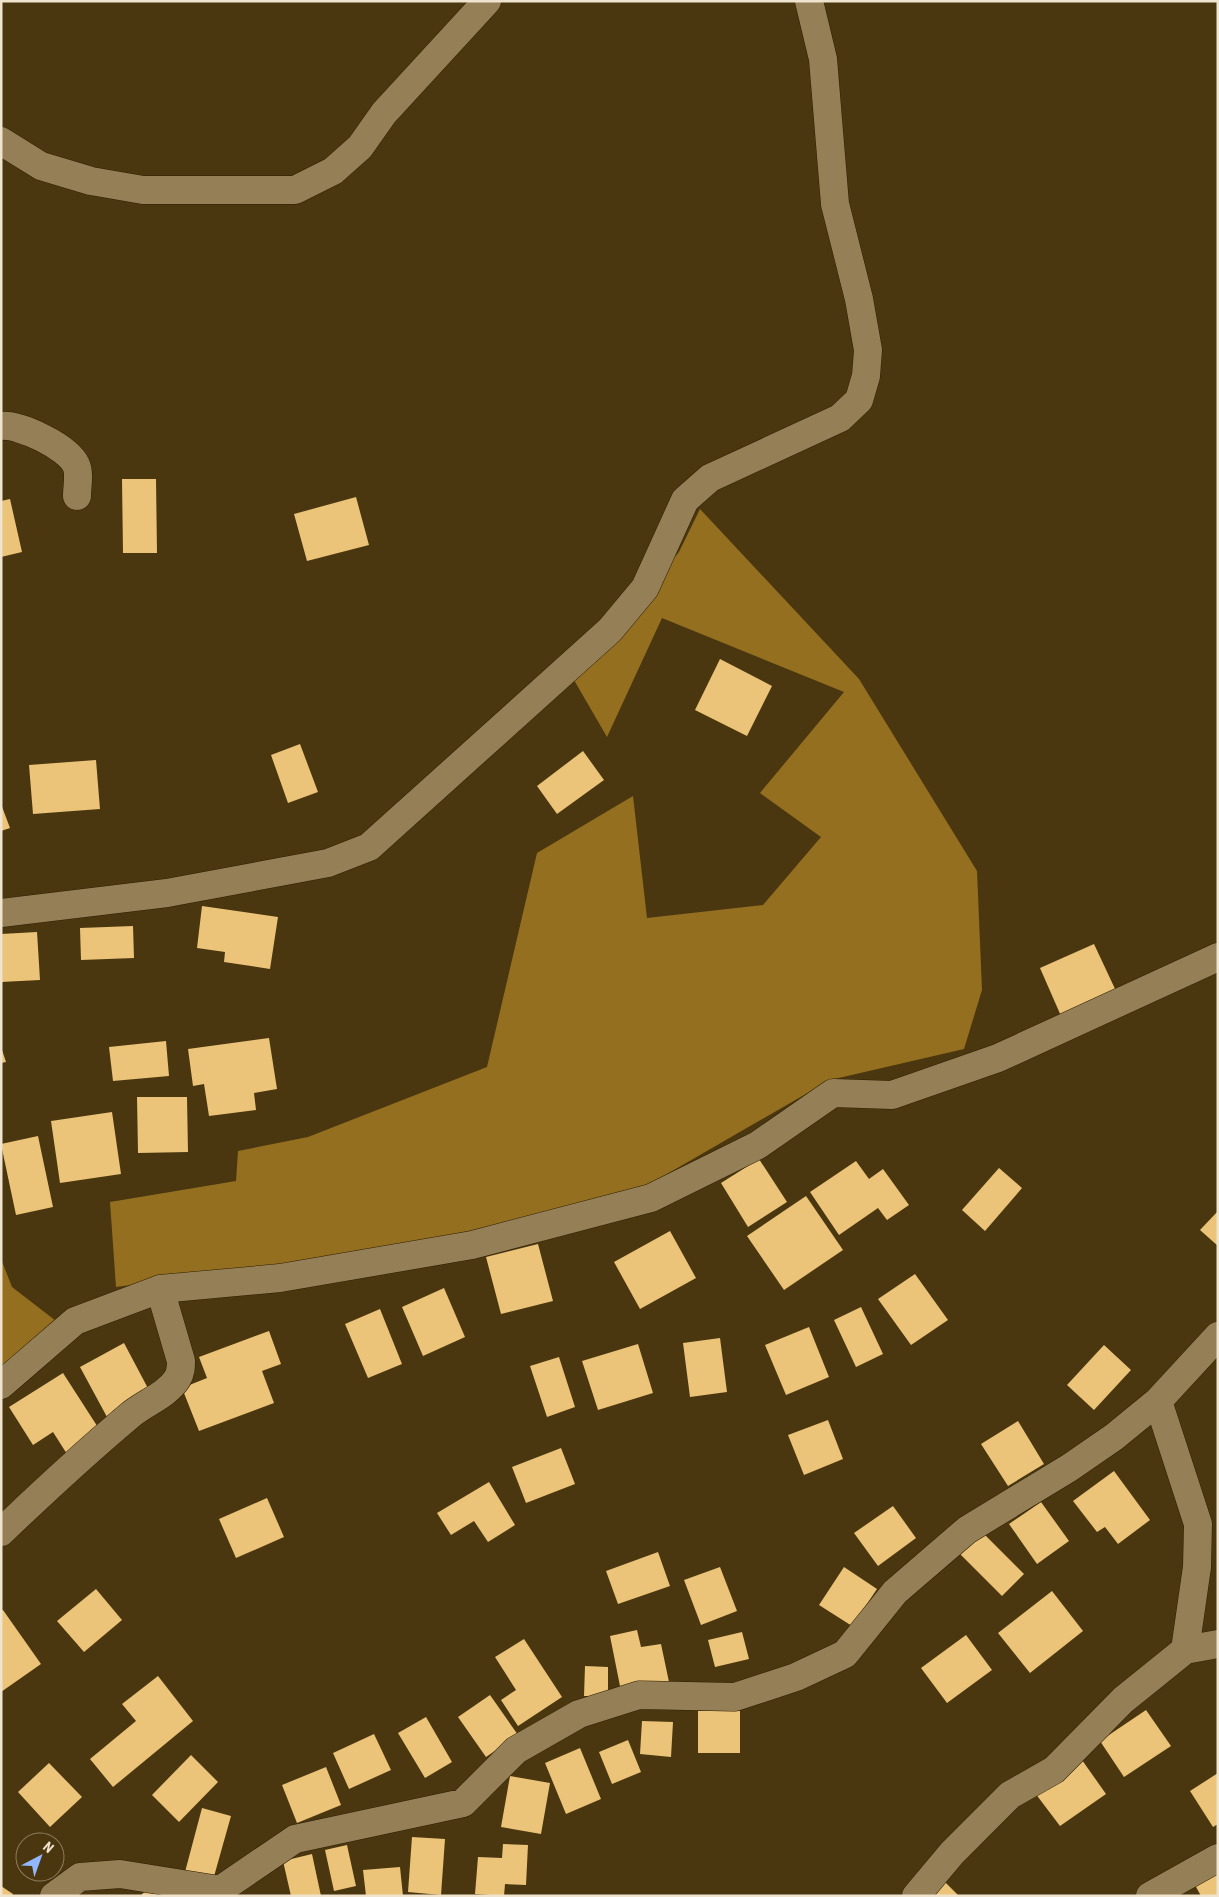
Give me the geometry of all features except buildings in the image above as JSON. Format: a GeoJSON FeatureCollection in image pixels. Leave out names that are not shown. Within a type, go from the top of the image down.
{"type":"FeatureCollection","features":[{"type":"Feature","properties":{"kind":"street"},"geometry":{"type":"LineString","coordinates":[[1,141],[40,166],[91,181],[142,190],[295,190],[333,171],[360,147],[384,113],[487,1]]}},
{"type":"Feature","properties":{"kind":"street"},"geometry":{"type":"LineString","coordinates":[[1,913],[167,893],[328,863],[369,846],[610,630],[645,588],[685,500],[710,478],[840,418],[859,400],[866,376],[868,350],[859,299],[835,204],[823,59],[809,1]]}},
{"type":"Feature","properties":{"kind":"street"},"geometry":{"type":"LineString","coordinates":[[1,426],[19,428],[31,432],[72,458],[77,467],[77,496]]}},
{"type":"Feature","properties":{"kind":"street"},"geometry":{"type":"LineString","coordinates":[[1,1384],[75,1321],[160,1289],[280,1278],[472,1245],[650,1198],[758,1145],[833,1093],[892,1095],[989,1061],[1218,957]]}},
{"type":"Feature","properties":{"kind":"street"},"geometry":{"type":"LineString","coordinates":[[1,1532],[41,1493],[131,1414],[166,1391],[178,1378],[181,1370],[181,1361],[160,1289]]}},
{"type":"Feature","properties":{"kind":"street"},"geometry":{"type":"LineString","coordinates":[[54,1896],[80,1877],[120,1874],[220,1890],[295,1839],[463,1804],[516,1750],[579,1714],[639,1695],[735,1696],[796,1677],[845,1654],[895,1592],[967,1530],[1069,1468],[1114,1437],[1158,1402],[1218,1336]]}},
{"type":"Feature","properties":{"kind":"street"},"geometry":{"type":"LineString","coordinates":[[1158,1402],[1198,1524],[1197,1567],[1185,1650]]}},
{"type":"Feature","properties":{"kind":"street"},"geometry":{"type":"LineString","coordinates":[[916,1896],[952,1853],[1010,1795],[1054,1770],[1123,1700],[1185,1650],[1218,1644]]}},
{"type":"Feature","properties":{"kind":"street"},"geometry":{"type":"LineString","coordinates":[[1150,1896],[1218,1858]]}},
{"type":"Feature","properties":{"kind":"shaded area"},"geometry":{"type":"Polygon","coordinates":[[[700,509],[859,679],[977,871],[982,990],[964,1049],[830,1080],[641,1189],[387,1251],[116,1287],[110,1202],[236,1181],[238,1151],[308,1137],[487,1067],[537,853],[633,796],[647,918],[763,905],[821,837],[760,793],[844,692],[662,618],[607,737],[574,680],[679,552],[700,509]]]}},
{"type":"Feature","properties":{"kind":"shaded area"},"geometry":{"type":"Polygon","coordinates":[[[1,1259],[12,1287],[56,1321],[1,1374],[1,1259]]]}}]}
